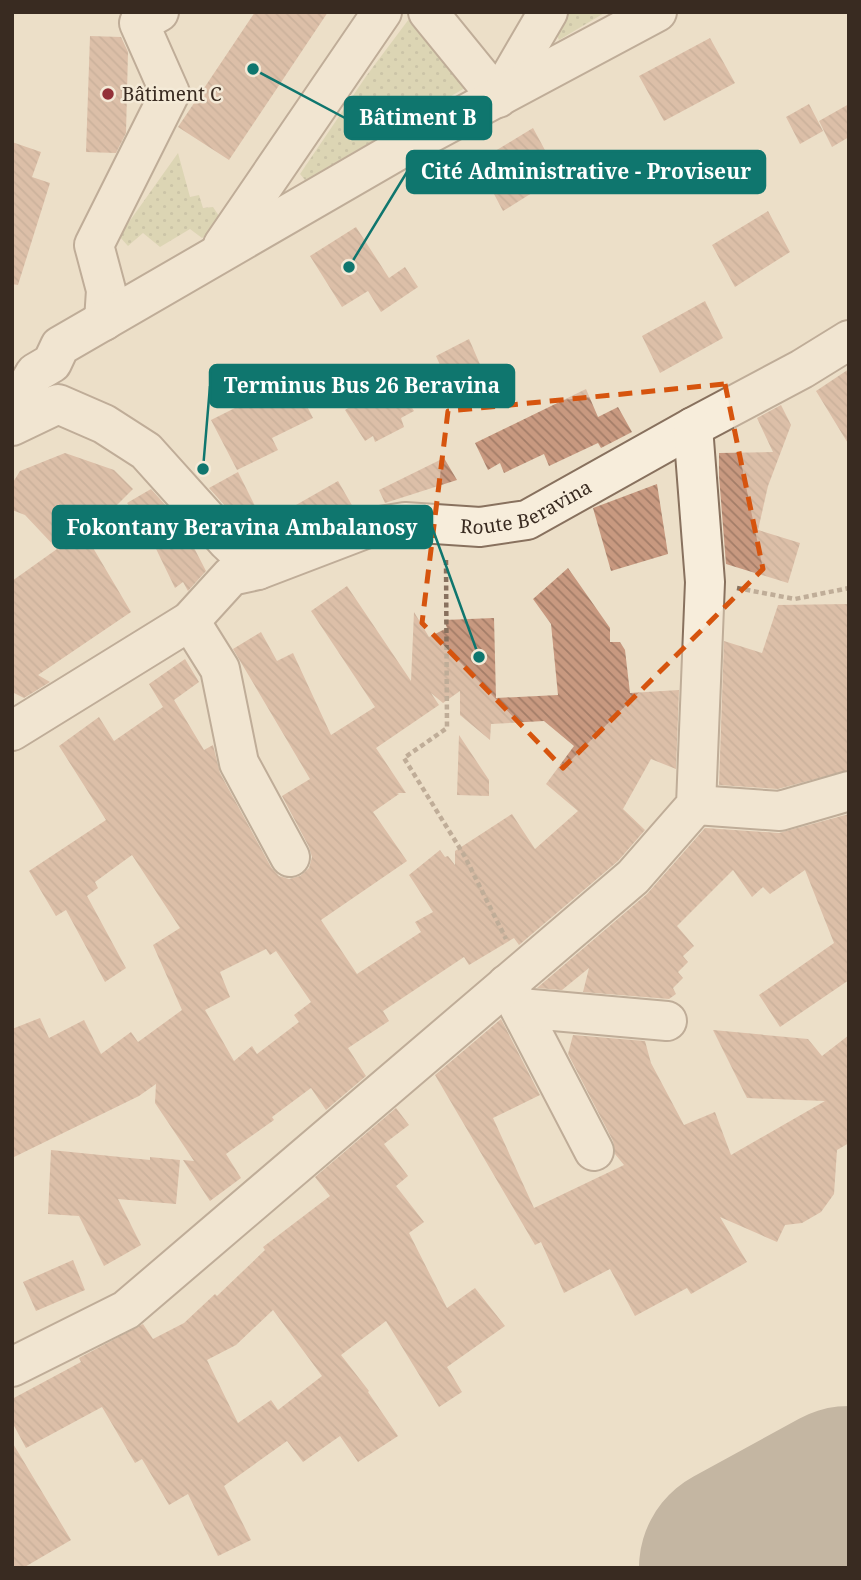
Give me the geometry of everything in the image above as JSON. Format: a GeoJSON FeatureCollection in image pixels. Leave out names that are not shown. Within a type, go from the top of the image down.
{"type":"FeatureCollection","features":[{"type":"Feature","properties":{"kind":"street"},"geometry":{"type":"LineString","coordinates":[[104,321],[106,290],[94,245],[170,93],[139,23],[159,12]]}},
{"type":"Feature","properties":{"kind":"street"},"geometry":{"type":"LineString","coordinates":[[218,253],[382,12]]}},
{"type":"Feature","properties":{"kind":"street"},"geometry":{"type":"LineString","coordinates":[[428,12],[498,98]]}},
{"type":"Feature","properties":{"kind":"street"},"geometry":{"type":"LineString","coordinates":[[498,98],[548,12]]}},
{"type":"Feature","properties":{"kind":"street"},"geometry":{"type":"LineString","coordinates":[[12,426],[20,399],[35,373],[52,363],[60,346],[395,152],[657,12]]}},
{"type":"Feature","properties":{"kind":"street","name":"Route Beravina"},"geometry":{"type":"LineString","coordinates":[[12,731],[190,621],[231,576],[258,570],[368,528],[405,522],[480,527],[527,520],[802,369],[849,340]]}},
{"type":"Feature","properties":{"kind":"street"},"geometry":{"type":"LineString","coordinates":[[12,426],[58,404],[104,424],[146,451],[258,570]]}},
{"type":"Feature","properties":{"kind":"street"},"geometry":{"type":"LineString","coordinates":[[12,1367],[126,1310],[516,988],[633,877],[696,806],[705,582],[693,427]]}},
{"type":"Feature","properties":{"kind":"street"},"geometry":{"type":"LineString","coordinates":[[190,621],[220,669],[239,763],[290,857]]}},
{"type":"Feature","properties":{"kind":"street"},"geometry":{"type":"LineString","coordinates":[[696,806],[780,811],[849,791]]}},
{"type":"Feature","properties":{"kind":"street"},"geometry":{"type":"LineString","coordinates":[[516,988],[667,1021]]}},
{"type":"Feature","properties":{"kind":"street"},"geometry":{"type":"LineString","coordinates":[[516,988],[594,1151]]}},
{"type":"Feature","properties":{"kind":"path"},"geometry":{"type":"LineString","coordinates":[[445,524],[447,728],[404,758],[464,855],[516,988]]}},
{"type":"Feature","properties":{"kind":"path"},"geometry":{"type":"LineString","coordinates":[[705,582],[795,599],[849,588]]}},
{"type":"Feature","properties":{"kind":"highlighted area"},"geometry":{"type":"Polygon","coordinates":[[[725,384],[763,569],[563,768],[422,623],[448,411],[725,384]]]}},
{"type":"Feature","properties":{"kind":"green space"},"geometry":{"type":"Polygon","coordinates":[[[569,12],[606,12],[559,40],[555,30],[569,12]]]}},
{"type":"Feature","properties":{"kind":"green space"},"geometry":{"type":"Polygon","coordinates":[[[409,19],[465,88],[305,180],[300,174],[367,75],[409,19]]]}},
{"type":"Feature","properties":{"kind":"green space"},"geometry":{"type":"Polygon","coordinates":[[[178,153],[190,197],[199,195],[203,208],[213,207],[225,225],[202,238],[190,229],[160,247],[143,233],[128,246],[119,236],[178,153]]]}},
{"type":"Feature","properties":{"kind":"building"},"geometry":{"type":"Polygon","coordinates":[[[255,12],[328,12],[229,160],[178,127],[255,12]]]}},
{"type":"Feature","properties":{"kind":"building","name":"Bâtiment C"},"geometry":{"type":"Polygon","coordinates":[[[90,36],[121,37],[128,52],[126,133],[116,153],[86,152],[90,36]]]}},
{"type":"Feature","properties":{"kind":"building"},"geometry":{"type":"Polygon","coordinates":[[[710,38],[735,83],[664,121],[639,76],[710,38]]]}},
{"type":"Feature","properties":{"kind":"building"},"geometry":{"type":"Polygon","coordinates":[[[809,104],[823,131],[800,144],[786,117],[809,104]]]}},
{"type":"Feature","properties":{"kind":"building"},"geometry":{"type":"Polygon","coordinates":[[[849,104],[849,137],[832,147],[819,121],[849,104]]]}},
{"type":"Feature","properties":{"kind":"building"},"geometry":{"type":"Polygon","coordinates":[[[533,128],[559,176],[503,211],[477,162],[533,128]]]}},
{"type":"Feature","properties":{"kind":"building"},"geometry":{"type":"Polygon","coordinates":[[[12,142],[41,152],[32,177],[50,183],[18,285],[12,284],[12,142]]]}},
{"type":"Feature","properties":{"kind":"building"},"geometry":{"type":"Polygon","coordinates":[[[768,211],[790,252],[735,287],[712,245],[768,211]]]}},
{"type":"Feature","properties":{"kind":"building"},"geometry":{"type":"Polygon","coordinates":[[[356,227],[389,278],[405,267],[418,287],[381,312],[368,291],[342,307],[310,256],[356,227]]]}},
{"type":"Feature","properties":{"kind":"building"},"geometry":{"type":"Polygon","coordinates":[[[705,301],[723,338],[660,373],[642,336],[705,301]]]}},
{"type":"Feature","properties":{"kind":"building"},"geometry":{"type":"Polygon","coordinates":[[[469,339],[489,385],[456,401],[436,356],[469,339]]]}},
{"type":"Feature","properties":{"kind":"building"},"geometry":{"type":"Polygon","coordinates":[[[849,369],[849,445],[816,391],[849,369]]]}},
{"type":"Feature","properties":{"kind":"building"},"geometry":{"type":"Polygon","coordinates":[[[293,379],[313,418],[272,438],[278,450],[237,470],[211,420],[293,379]]]}},
{"type":"Feature","properties":{"kind":"building"},"geometry":{"type":"Polygon","coordinates":[[[394,379],[414,411],[401,418],[404,427],[375,442],[373,436],[365,441],[345,410],[394,379]]]}},
{"type":"Feature","properties":{"kind":"building"},"geometry":{"type":"Polygon","coordinates":[[[586,389],[598,417],[618,407],[632,432],[601,448],[598,443],[549,466],[544,454],[504,473],[500,463],[488,470],[475,443],[586,389]]]}},
{"type":"Feature","properties":{"kind":"building"},"geometry":{"type":"Polygon","coordinates":[[[781,405],[791,425],[768,486],[758,530],[800,543],[788,583],[726,564],[719,476],[719,453],[773,452],[757,418],[781,405]]]}},
{"type":"Feature","properties":{"kind":"building"},"geometry":{"type":"Polygon","coordinates":[[[65,453],[114,470],[133,489],[86,536],[131,612],[38,675],[50,682],[24,698],[12,692],[12,581],[57,549],[25,515],[12,510],[12,484],[20,471],[65,453]]]}},
{"type":"Feature","properties":{"kind":"building"},"geometry":{"type":"Polygon","coordinates":[[[444,458],[457,480],[385,503],[379,490],[444,458]]]}},
{"type":"Feature","properties":{"kind":"building"},"geometry":{"type":"Polygon","coordinates":[[[238,472],[255,506],[235,517],[209,488],[238,472]]]}},
{"type":"Feature","properties":{"kind":"building"},"geometry":{"type":"Polygon","coordinates":[[[338,481],[353,507],[338,516],[264,544],[253,525],[289,509],[338,481]]]}},
{"type":"Feature","properties":{"kind":"building"},"geometry":{"type":"Polygon","coordinates":[[[657,484],[668,554],[611,571],[593,508],[657,484]]]}},
{"type":"Feature","properties":{"kind":"building"},"geometry":{"type":"Polygon","coordinates":[[[151,489],[196,539],[191,542],[206,571],[188,591],[183,582],[175,588],[145,526],[127,503],[151,489]]]}},
{"type":"Feature","properties":{"kind":"building"},"geometry":{"type":"Polygon","coordinates":[[[568,568],[610,628],[610,642],[620,642],[625,650],[630,693],[679,690],[676,769],[651,759],[623,809],[645,830],[618,861],[519,945],[514,938],[469,965],[464,957],[383,1011],[389,1021],[348,1048],[366,1076],[326,1110],[311,1088],[272,1117],[274,1120],[226,1154],[241,1178],[210,1201],[183,1160],[194,1161],[155,1103],[156,1084],[139,1096],[12,1158],[12,1029],[40,1018],[49,1038],[84,1020],[101,1054],[131,1032],[138,1042],[182,1010],[153,945],[180,928],[132,855],[95,882],[98,888],[87,896],[126,968],[105,982],[66,910],[56,916],[29,871],[106,820],[59,746],[99,717],[114,741],[163,707],[149,684],[185,659],[199,682],[174,700],[204,750],[213,745],[220,773],[271,867],[279,876],[289,879],[300,876],[309,868],[312,857],[282,796],[310,779],[233,649],[261,632],[277,661],[293,653],[331,735],[375,707],[311,611],[347,586],[411,681],[414,612],[429,637],[447,628],[444,620],[494,618],[496,698],[558,695],[551,624],[533,599],[568,568]],[[460,691],[443,703],[431,693],[439,705],[376,748],[406,793],[397,793],[399,794],[373,812],[407,861],[321,920],[357,974],[421,932],[415,922],[433,912],[409,875],[440,850],[455,865],[455,851],[512,814],[535,849],[578,811],[546,784],[574,746],[544,721],[491,724],[490,740],[460,715],[460,691]],[[266,949],[220,972],[230,997],[205,1010],[234,1061],[252,1046],[257,1054],[299,1022],[294,1015],[311,1002],[276,951],[270,955],[266,949]]]}},
{"type":"Feature","properties":{"kind":"building"},"geometry":{"type":"Polygon","coordinates":[[[849,604],[849,770],[778,789],[719,785],[724,641],[762,653],[778,605],[849,604]]]}},
{"type":"Feature","properties":{"kind":"building"},"geometry":{"type":"Polygon","coordinates":[[[459,735],[489,780],[489,796],[457,795],[459,735]]]}},
{"type":"Feature","properties":{"kind":"building"},"geometry":{"type":"Polygon","coordinates":[[[849,814],[849,980],[780,1027],[759,995],[834,943],[805,870],[770,894],[763,887],[752,897],[733,870],[677,926],[694,946],[683,956],[688,962],[678,972],[683,978],[673,988],[676,994],[669,999],[583,992],[589,968],[562,990],[537,988],[647,894],[705,828],[779,833],[849,814]]]}},
{"type":"Feature","properties":{"kind":"building"},"geometry":{"type":"Polygon","coordinates":[[[501,1019],[540,1095],[493,1118],[534,1208],[624,1165],[615,1154],[613,1141],[568,1054],[573,1035],[645,1041],[651,1063],[684,1125],[715,1112],[731,1155],[825,1101],[747,1098],[713,1030],[808,1039],[822,1056],[849,1035],[849,1143],[837,1150],[834,1194],[821,1212],[802,1223],[785,1225],[777,1242],[720,1217],[747,1262],[691,1294],[687,1288],[635,1316],[610,1269],[564,1293],[541,1242],[535,1245],[435,1075],[501,1019]]]}},
{"type":"Feature","properties":{"kind":"building"},"geometry":{"type":"Polygon","coordinates":[[[396,1108],[409,1125],[384,1144],[408,1176],[396,1186],[424,1222],[409,1233],[447,1308],[475,1288],[505,1326],[447,1367],[462,1392],[439,1407],[386,1321],[341,1355],[369,1391],[398,1436],[358,1462],[340,1436],[303,1462],[287,1441],[224,1486],[251,1540],[218,1556],[188,1494],[169,1505],[142,1459],[135,1463],[102,1407],[26,1448],[12,1422],[12,1399],[81,1362],[79,1358],[143,1324],[153,1339],[184,1323],[265,1250],[263,1247],[330,1196],[315,1177],[396,1108]],[[273,1310],[236,1345],[207,1360],[238,1423],[271,1400],[278,1410],[322,1376],[273,1310]]]}},
{"type":"Feature","properties":{"kind":"building"},"geometry":{"type":"Polygon","coordinates":[[[51,1150],[150,1160],[150,1157],[180,1160],[176,1204],[118,1199],[141,1245],[104,1266],[79,1216],[48,1214],[51,1150]]]}},
{"type":"Feature","properties":{"kind":"building"},"geometry":{"type":"Polygon","coordinates":[[[73,1260],[85,1290],[36,1311],[23,1282],[73,1260]]]}},
{"type":"Feature","properties":{"kind":"building"},"geometry":{"type":"Polygon","coordinates":[[[12,1442],[71,1540],[23,1568],[12,1568],[12,1442]]]}},
{"type":"Feature","properties":{"kind":"runway"},"geometry":{"type":"LineString","coordinates":[[743,1568],[849,1510]]}},
{"type":"Feature","properties":{"kind":"place","name":"Bâtiment B"},"geometry":{"type":"Point","coordinates":[253,69]}},
{"type":"Feature","properties":{"kind":"place","name":"Bâtiment C"},"geometry":{"type":"Point","coordinates":[108,94]}},
{"type":"Feature","properties":{"kind":"place","name":"Cité Administrative - Proviseur"},"geometry":{"type":"Point","coordinates":[349,267]}},
{"type":"Feature","properties":{"kind":"place","name":"Terminus Bus 26 Beravina"},"geometry":{"type":"Point","coordinates":[203,469]}},
{"type":"Feature","properties":{"kind":"place","name":"Fokontany Beravina Ambalanosy"},"geometry":{"type":"Point","coordinates":[479,657]}}]}
